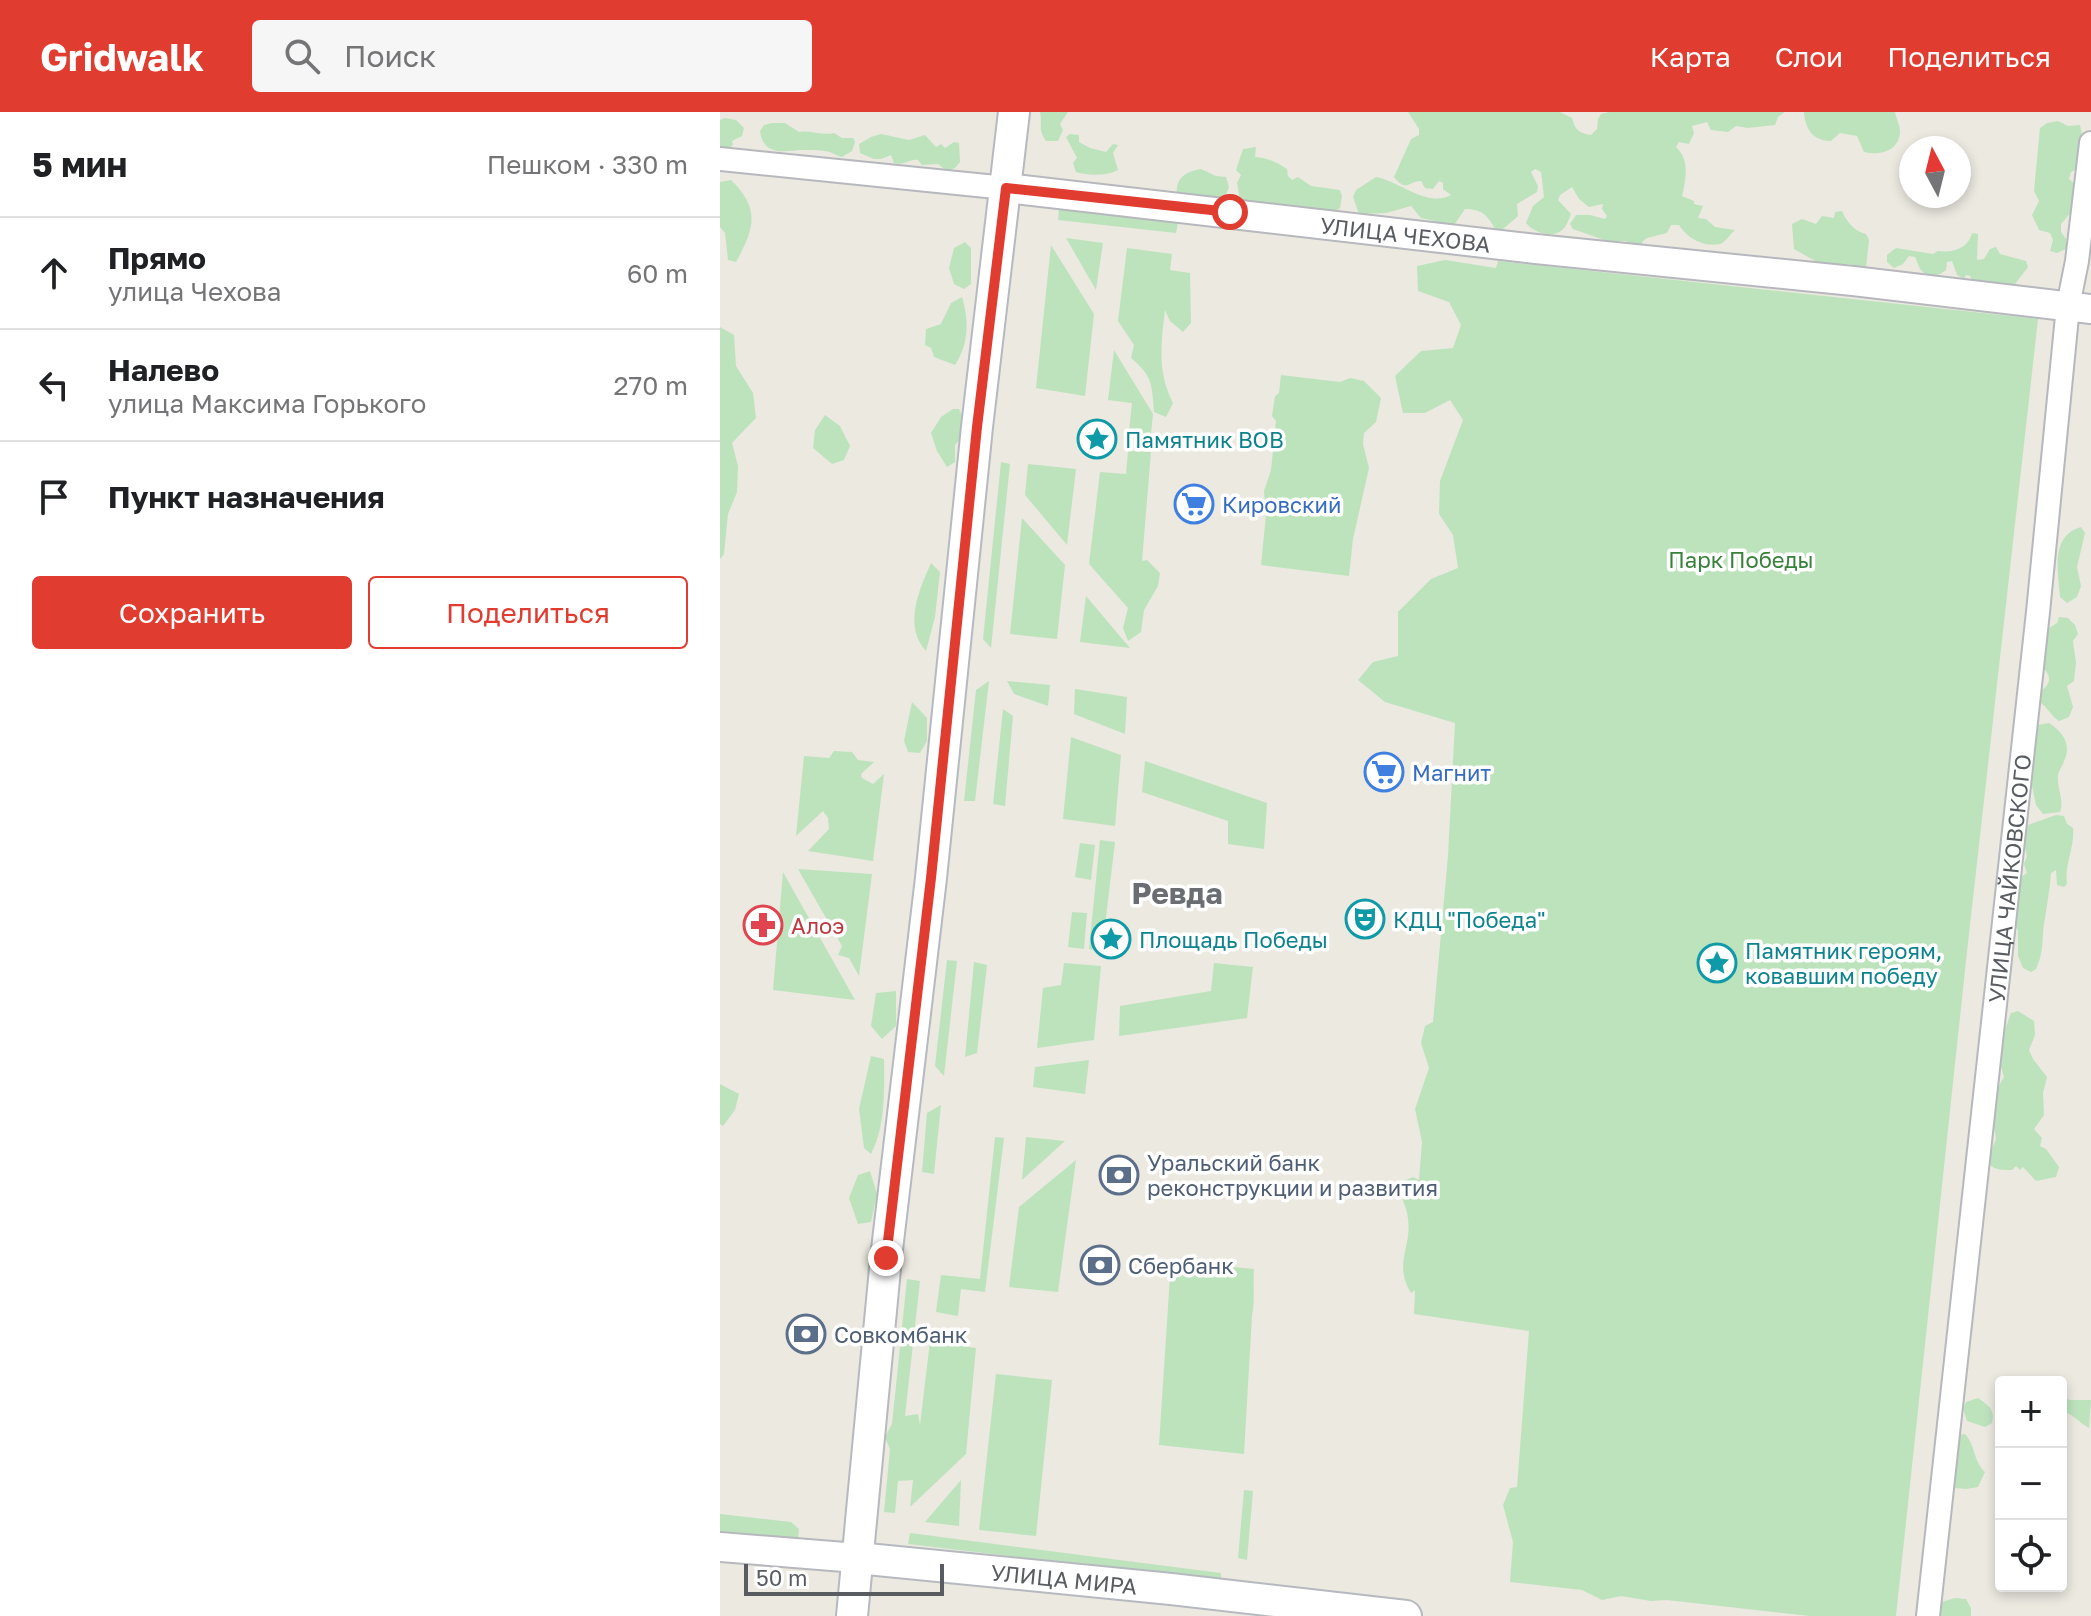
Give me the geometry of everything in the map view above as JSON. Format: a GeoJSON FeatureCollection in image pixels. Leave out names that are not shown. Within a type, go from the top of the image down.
{"type":"FeatureCollection","features":[{"type":"Feature","properties":{"kind":"main road"},"geometry":{"type":"LineString","coordinates":[[852,1616],[886,1258],[931,878],[977,427],[1014,112]]}},
{"type":"Feature","properties":{"kind":"main road","name":"УЛИЦА МИРА"},"geometry":{"type":"LineString","coordinates":[[857,1558],[1406,1616]]}},
{"type":"Feature","properties":{"kind":"street","name":"УЛИЦА ЧАЙКОВСКОГО"},"geometry":{"type":"LineString","coordinates":[[1928,1616],[2038,612],[2079,308],[2077,261],[2091,143]]}},
{"type":"Feature","properties":{"kind":"street","name":"УЛИЦА ЧЕХОВА"},"geometry":{"type":"LineString","coordinates":[[720,159],[2079,308]]}},
{"type":"Feature","properties":{"kind":"street","name":"УЛИЦА МИРА"},"geometry":{"type":"LineString","coordinates":[[720,1547],[857,1558]]}},
{"type":"Feature","properties":{"kind":"green space"},"geometry":{"type":"Polygon","coordinates":[[[1040,112],[1068,112],[1060,124],[1063,130],[1058,141],[1046,141],[1043,137],[1040,112]]]}},
{"type":"Feature","properties":{"kind":"green space"},"geometry":{"type":"Polygon","coordinates":[[[1408,112],[1560,112],[1572,118],[1578,130],[1591,135],[1597,129],[1601,114],[1609,112],[1785,112],[1778,117],[1775,125],[1736,126],[1728,132],[1711,130],[1707,122],[1692,126],[1694,133],[1689,144],[1679,142],[1676,147],[1685,164],[1682,196],[1703,206],[1698,218],[1706,219],[1715,227],[1735,230],[1724,242],[1714,245],[1702,243],[1691,238],[1679,225],[1671,225],[1667,233],[1642,242],[1644,249],[1633,250],[1626,241],[1607,241],[1573,229],[1570,224],[1576,215],[1605,219],[1607,216],[1602,209],[1603,204],[1589,207],[1579,199],[1572,187],[1558,200],[1571,214],[1561,231],[1545,234],[1530,227],[1526,223],[1533,206],[1544,197],[1541,172],[1535,169],[1531,172],[1538,186],[1537,192],[1517,204],[1518,216],[1502,230],[1495,229],[1483,214],[1471,209],[1465,209],[1450,231],[1442,233],[1435,221],[1421,218],[1411,206],[1386,213],[1359,214],[1353,197],[1356,190],[1376,177],[1423,196],[1442,198],[1451,195],[1439,181],[1433,189],[1425,188],[1421,181],[1405,185],[1394,177],[1411,139],[1419,135],[1419,129],[1408,112]]]}},
{"type":"Feature","properties":{"kind":"green space"},"geometry":{"type":"Polygon","coordinates":[[[1804,112],[1895,112],[1900,129],[1899,138],[1892,148],[1876,153],[1864,152],[1857,136],[1840,133],[1831,141],[1819,139],[1806,124],[1804,112]]]}},
{"type":"Feature","properties":{"kind":"green space"},"geometry":{"type":"Polygon","coordinates":[[[720,120],[736,120],[744,128],[742,136],[732,141],[733,145],[726,150],[720,149],[720,120]]]}},
{"type":"Feature","properties":{"kind":"green space"},"geometry":{"type":"Polygon","coordinates":[[[2058,121],[2068,126],[2080,125],[2083,141],[2079,168],[2071,172],[2069,179],[2078,187],[2072,211],[2061,224],[2066,249],[2057,253],[2050,251],[2053,240],[2050,233],[2039,230],[2032,215],[2039,201],[2034,191],[2040,128],[2058,121]]]}},
{"type":"Feature","properties":{"kind":"green space"},"geometry":{"type":"Polygon","coordinates":[[[785,123],[799,132],[834,133],[842,138],[853,138],[855,142],[852,151],[842,157],[822,151],[774,150],[765,144],[760,131],[764,125],[785,123]]]}},
{"type":"Feature","properties":{"kind":"green space"},"geometry":{"type":"Polygon","coordinates":[[[881,134],[909,140],[925,135],[936,147],[941,144],[945,148],[954,142],[959,143],[960,162],[947,171],[938,164],[922,165],[915,160],[898,164],[894,163],[891,155],[874,159],[860,153],[859,144],[881,134]]]}},
{"type":"Feature","properties":{"kind":"green space"},"geometry":{"type":"Polygon","coordinates":[[[1079,135],[1079,142],[1090,148],[1106,152],[1113,144],[1118,145],[1113,153],[1118,170],[1097,175],[1076,172],[1073,163],[1077,158],[1066,137],[1079,135]]]}},
{"type":"Feature","properties":{"kind":"green space"},"geometry":{"type":"Polygon","coordinates":[[[1256,147],[1255,157],[1287,169],[1292,180],[1298,177],[1311,186],[1340,190],[1340,208],[1329,215],[1246,204],[1240,200],[1237,183],[1241,175],[1236,170],[1243,149],[1256,147]]]}},
{"type":"Feature","properties":{"kind":"green space"},"geometry":{"type":"Polygon","coordinates":[[[1201,169],[1226,177],[1229,187],[1224,199],[1177,198],[1179,181],[1189,172],[1201,169]]]}},
{"type":"Feature","properties":{"kind":"green space"},"geometry":{"type":"Polygon","coordinates":[[[731,180],[747,200],[752,220],[736,262],[728,260],[725,233],[720,227],[720,182],[731,180]]]}},
{"type":"Feature","properties":{"kind":"green space"},"geometry":{"type":"Polygon","coordinates":[[[1059,209],[1178,223],[1176,233],[1058,220],[1059,209]]]}},
{"type":"Feature","properties":{"kind":"green space"},"geometry":{"type":"Polygon","coordinates":[[[1842,211],[1851,226],[1866,234],[1869,240],[1866,268],[1860,270],[1850,264],[1824,266],[1794,249],[1792,224],[1802,219],[1816,224],[1822,216],[1834,218],[1835,212],[1842,211]]]}},
{"type":"Feature","properties":{"kind":"green space"},"geometry":{"type":"Polygon","coordinates":[[[1972,233],[1978,234],[1977,260],[1984,259],[1990,249],[1996,247],[2000,254],[2026,261],[2028,267],[2012,288],[1975,285],[1970,276],[1966,275],[1964,279],[1957,275],[1952,261],[1947,262],[1946,270],[1940,274],[1928,277],[1915,257],[1909,256],[1903,264],[1894,268],[1887,262],[1887,255],[1896,248],[1933,254],[1959,249],[1967,243],[1972,233]]]}},
{"type":"Feature","properties":{"kind":"green space"},"geometry":{"type":"Polygon","coordinates":[[[1066,238],[1103,243],[1096,290],[1066,238]]]}},
{"type":"Feature","properties":{"kind":"green space"},"geometry":{"type":"Polygon","coordinates":[[[965,242],[971,248],[971,284],[964,289],[954,284],[949,268],[954,248],[965,242]]]}},
{"type":"Feature","properties":{"kind":"green space"},"geometry":{"type":"Polygon","coordinates":[[[1051,245],[1094,314],[1085,396],[1036,388],[1051,245]]]}},
{"type":"Feature","properties":{"kind":"green space"},"geometry":{"type":"Polygon","coordinates":[[[1127,248],[1172,254],[1170,270],[1190,273],[1191,323],[1183,332],[1170,321],[1165,310],[1162,369],[1173,403],[1166,417],[1154,412],[1150,382],[1144,370],[1131,358],[1134,345],[1118,321],[1127,248]]]}},
{"type":"Feature","properties":{"kind":"green space","name":"Парк Победы"},"geometry":{"type":"Polygon","coordinates":[[[1445,260],[1496,268],[1498,261],[2038,319],[1896,1616],[1810,1616],[1621,1596],[1602,1600],[1582,1590],[1510,1582],[1513,1542],[1503,1505],[1510,1488],[1517,1487],[1529,1331],[1414,1314],[1415,1290],[1411,1293],[1403,1264],[1409,1229],[1401,1182],[1413,1177],[1419,1180],[1422,1142],[1415,1109],[1429,1068],[1421,1043],[1425,1026],[1433,1022],[1448,856],[1455,723],[1385,702],[1358,680],[1373,662],[1398,656],[1398,612],[1431,579],[1458,568],[1453,535],[1439,514],[1440,481],[1463,420],[1450,400],[1425,413],[1403,413],[1395,376],[1421,351],[1453,348],[1461,325],[1449,302],[1418,291],[1417,266],[1445,260]]]}},
{"type":"Feature","properties":{"kind":"green space"},"geometry":{"type":"Polygon","coordinates":[[[962,297],[966,332],[963,349],[955,365],[934,357],[931,348],[925,345],[926,329],[941,324],[951,303],[962,297]]]}},
{"type":"Feature","properties":{"kind":"green space"},"geometry":{"type":"Polygon","coordinates":[[[720,327],[734,335],[736,366],[753,393],[756,418],[732,443],[738,466],[737,492],[728,514],[724,554],[720,559],[720,327]]]}},
{"type":"Feature","properties":{"kind":"green space"},"geometry":{"type":"Polygon","coordinates":[[[1114,350],[1153,414],[1151,434],[1129,431],[1132,403],[1108,400],[1114,350]]]}},
{"type":"Feature","properties":{"kind":"green space"},"geometry":{"type":"Polygon","coordinates":[[[1281,375],[1340,382],[1350,378],[1364,381],[1381,398],[1376,422],[1364,433],[1363,444],[1369,468],[1353,539],[1349,576],[1261,565],[1266,515],[1264,491],[1271,470],[1276,421],[1272,416],[1281,375]]]}},
{"type":"Feature","properties":{"kind":"green space"},"geometry":{"type":"Polygon","coordinates":[[[953,409],[959,409],[963,418],[962,437],[955,445],[955,462],[947,467],[931,433],[941,417],[953,409]]]}},
{"type":"Feature","properties":{"kind":"green space"},"geometry":{"type":"Polygon","coordinates":[[[825,415],[840,426],[850,446],[844,460],[832,464],[813,448],[815,430],[825,415]]]}},
{"type":"Feature","properties":{"kind":"green space"},"geometry":{"type":"Polygon","coordinates":[[[1128,451],[1151,452],[1142,561],[1147,560],[1160,573],[1158,586],[1144,610],[1141,632],[1128,641],[1123,628],[1128,608],[1089,564],[1100,472],[1126,474],[1128,451]]]}},
{"type":"Feature","properties":{"kind":"green space"},"geometry":{"type":"Polygon","coordinates":[[[1001,462],[1010,464],[991,648],[983,639],[1001,462]]]}},
{"type":"Feature","properties":{"kind":"green space"},"geometry":{"type":"Polygon","coordinates":[[[1028,464],[1076,469],[1067,545],[1025,495],[1028,464]]]}},
{"type":"Feature","properties":{"kind":"green space"},"geometry":{"type":"Polygon","coordinates":[[[1022,518],[1065,565],[1057,639],[1010,634],[1022,518]]]}},
{"type":"Feature","properties":{"kind":"green space"},"geometry":{"type":"Polygon","coordinates":[[[2081,527],[2085,533],[2077,567],[2081,586],[2077,597],[2067,603],[2060,597],[2058,556],[2064,538],[2081,527]]]}},
{"type":"Feature","properties":{"kind":"green space"},"geometry":{"type":"Polygon","coordinates":[[[931,563],[940,572],[935,617],[926,651],[919,641],[914,619],[918,596],[931,563]]]}},
{"type":"Feature","properties":{"kind":"green space"},"geometry":{"type":"Polygon","coordinates":[[[1086,596],[1130,648],[1080,642],[1086,596]]]}},
{"type":"Feature","properties":{"kind":"green space"},"geometry":{"type":"Polygon","coordinates":[[[2059,617],[2068,618],[2078,634],[2073,641],[2076,663],[2074,681],[2067,686],[2073,707],[2069,717],[2059,721],[2038,701],[2037,693],[2045,688],[2049,679],[2043,668],[2040,643],[2048,636],[2046,630],[2057,623],[2059,617]]]}},
{"type":"Feature","properties":{"kind":"green space"},"geometry":{"type":"Polygon","coordinates":[[[989,681],[975,801],[964,801],[976,690],[989,681]]]}},
{"type":"Feature","properties":{"kind":"green space"},"geometry":{"type":"Polygon","coordinates":[[[1007,681],[1050,685],[1048,706],[1014,694],[1007,681]]]}},
{"type":"Feature","properties":{"kind":"green space"},"geometry":{"type":"Polygon","coordinates":[[[1075,689],[1127,697],[1125,734],[1074,714],[1075,689]]]}},
{"type":"Feature","properties":{"kind":"green space"},"geometry":{"type":"Polygon","coordinates":[[[912,702],[927,718],[927,741],[920,753],[908,752],[904,741],[912,702]]]}},
{"type":"Feature","properties":{"kind":"green space"},"geometry":{"type":"Polygon","coordinates":[[[1003,709],[1013,716],[1005,806],[993,804],[1003,709]]]}},
{"type":"Feature","properties":{"kind":"green space"},"geometry":{"type":"Polygon","coordinates":[[[2049,723],[2062,735],[2067,750],[2058,777],[2060,812],[2043,814],[2036,805],[2030,776],[2034,762],[2028,731],[2049,723]]]}},
{"type":"Feature","properties":{"kind":"green space"},"geometry":{"type":"Polygon","coordinates":[[[1071,737],[1121,755],[1115,826],[1063,819],[1071,737]]]}},
{"type":"Feature","properties":{"kind":"green space"},"geometry":{"type":"Polygon","coordinates":[[[834,751],[852,752],[858,760],[874,762],[861,774],[862,778],[873,784],[884,774],[873,861],[808,851],[829,829],[828,818],[823,811],[796,836],[804,756],[829,758],[834,751]]]}},
{"type":"Feature","properties":{"kind":"green space"},"geometry":{"type":"Polygon","coordinates":[[[1145,761],[1267,803],[1264,849],[1228,844],[1228,821],[1142,792],[1145,761]]]}},
{"type":"Feature","properties":{"kind":"green space"},"geometry":{"type":"Polygon","coordinates":[[[2056,815],[2064,816],[2073,828],[2067,884],[2064,887],[2057,885],[2056,870],[2051,873],[2041,956],[2036,969],[2031,972],[2023,968],[2018,956],[2012,892],[2019,888],[2021,877],[2027,873],[2022,836],[2028,825],[2056,815]]]}},
{"type":"Feature","properties":{"kind":"green space"},"geometry":{"type":"Polygon","coordinates":[[[1100,840],[1115,842],[1102,951],[1089,949],[1100,840]]]}},
{"type":"Feature","properties":{"kind":"green space"},"geometry":{"type":"Polygon","coordinates":[[[1080,843],[1095,845],[1091,880],[1075,877],[1080,843]]]}},
{"type":"Feature","properties":{"kind":"green space"},"geometry":{"type":"Polygon","coordinates":[[[798,869],[872,874],[859,976],[849,958],[838,955],[842,946],[798,869]]]}},
{"type":"Feature","properties":{"kind":"green space"},"geometry":{"type":"Polygon","coordinates":[[[783,872],[855,1000],[773,990],[783,872]]]}},
{"type":"Feature","properties":{"kind":"green space"},"geometry":{"type":"Polygon","coordinates":[[[1072,912],[1087,913],[1084,949],[1068,947],[1072,912]]]}},
{"type":"Feature","properties":{"kind":"green space"},"geometry":{"type":"Polygon","coordinates":[[[947,960],[957,961],[944,1076],[935,1066],[947,960]]]}},
{"type":"Feature","properties":{"kind":"green space"},"geometry":{"type":"Polygon","coordinates":[[[974,962],[987,965],[977,1053],[965,1057],[974,962]]]}},
{"type":"Feature","properties":{"kind":"green space"},"geometry":{"type":"Polygon","coordinates":[[[1064,963],[1101,966],[1094,1040],[1037,1048],[1043,988],[1061,985],[1064,963]]]}},
{"type":"Feature","properties":{"kind":"green space"},"geometry":{"type":"Polygon","coordinates":[[[1214,963],[1253,967],[1247,1018],[1119,1036],[1120,1006],[1211,991],[1214,963]]]}},
{"type":"Feature","properties":{"kind":"green space"},"geometry":{"type":"Polygon","coordinates":[[[896,991],[896,1026],[882,1039],[871,1026],[876,993],[896,991]]]}},
{"type":"Feature","properties":{"kind":"green space"},"geometry":{"type":"Polygon","coordinates":[[[2018,1011],[2034,1021],[2035,1035],[2029,1050],[2047,1077],[2043,1093],[2044,1115],[2034,1129],[2042,1138],[2040,1146],[2046,1149],[2059,1167],[2056,1177],[2036,1181],[2023,1167],[2020,1170],[2016,1166],[2012,1170],[2002,1170],[1989,1162],[1996,1139],[1990,1101],[2004,1077],[1999,1059],[2001,1040],[2011,1013],[2018,1011]]]}},
{"type":"Feature","properties":{"kind":"green space"},"geometry":{"type":"Polygon","coordinates":[[[871,1056],[884,1059],[884,1083],[882,1120],[871,1154],[864,1148],[859,1109],[871,1056]]]}},
{"type":"Feature","properties":{"kind":"green space"},"geometry":{"type":"Polygon","coordinates":[[[1089,1060],[1085,1094],[1033,1087],[1035,1067],[1089,1060]]]}},
{"type":"Feature","properties":{"kind":"green space"},"geometry":{"type":"Polygon","coordinates":[[[720,1084],[739,1094],[735,1110],[723,1126],[720,1124],[720,1084]]]}},
{"type":"Feature","properties":{"kind":"green space"},"geometry":{"type":"Polygon","coordinates":[[[941,1105],[934,1174],[922,1172],[927,1113],[941,1105]]]}},
{"type":"Feature","properties":{"kind":"green space"},"geometry":{"type":"Polygon","coordinates":[[[995,1137],[1004,1138],[985,1292],[961,1289],[958,1316],[936,1312],[941,1275],[980,1279],[995,1137]]]}},
{"type":"Feature","properties":{"kind":"green space"},"geometry":{"type":"Polygon","coordinates":[[[1026,1137],[1065,1141],[1022,1180],[1026,1137]]]}},
{"type":"Feature","properties":{"kind":"green space"},"geometry":{"type":"Polygon","coordinates":[[[1076,1160],[1058,1292],[1009,1287],[1019,1207],[1076,1160]]]}},
{"type":"Feature","properties":{"kind":"green space"},"geometry":{"type":"Polygon","coordinates":[[[870,1171],[877,1194],[871,1222],[858,1224],[849,1198],[858,1175],[870,1171]]]}},
{"type":"Feature","properties":{"kind":"green space"},"geometry":{"type":"Polygon","coordinates":[[[1171,1261],[1254,1269],[1244,1454],[1159,1445],[1171,1261]]]}},
{"type":"Feature","properties":{"kind":"green space"},"geometry":{"type":"Polygon","coordinates":[[[907,1279],[920,1281],[905,1416],[918,1414],[920,1425],[931,1333],[953,1335],[954,1345],[976,1348],[966,1454],[910,1507],[913,1480],[898,1481],[895,1513],[884,1512],[890,1449],[885,1437],[892,1424],[907,1279]]]}},
{"type":"Feature","properties":{"kind":"green space"},"geometry":{"type":"Polygon","coordinates":[[[996,1374],[1052,1380],[1036,1536],[979,1530],[996,1374]]]}},
{"type":"Feature","properties":{"kind":"green space"},"geometry":{"type":"Polygon","coordinates":[[[1978,1398],[1993,1414],[1992,1423],[1985,1427],[1967,1421],[1963,1408],[1966,1402],[1978,1398]]]}},
{"type":"Feature","properties":{"kind":"green space"},"geometry":{"type":"Polygon","coordinates":[[[2067,1399],[2091,1400],[2089,1428],[2069,1414],[2067,1399]]]}},
{"type":"Feature","properties":{"kind":"green space"},"geometry":{"type":"Polygon","coordinates":[[[1965,1434],[1985,1472],[1978,1487],[1966,1489],[1955,1488],[1950,1479],[1958,1435],[1965,1434]]]}},
{"type":"Feature","properties":{"kind":"green space"},"geometry":{"type":"Polygon","coordinates":[[[961,1480],[959,1526],[925,1522],[961,1480]]]}},
{"type":"Feature","properties":{"kind":"green space"},"geometry":{"type":"Polygon","coordinates":[[[1244,1490],[1253,1491],[1247,1560],[1238,1558],[1244,1490]]]}},
{"type":"Feature","properties":{"kind":"green space"},"geometry":{"type":"Polygon","coordinates":[[[720,1514],[791,1522],[799,1529],[798,1539],[788,1543],[763,1537],[720,1536],[720,1514]]]}},
{"type":"Feature","properties":{"kind":"green space"},"geometry":{"type":"Polygon","coordinates":[[[910,1533],[1221,1573],[1221,1581],[908,1544],[910,1533]]]}},
{"type":"Feature","properties":{"kind":"green space"},"geometry":{"type":"Polygon","coordinates":[[[1966,1599],[1971,1616],[1941,1616],[1942,1602],[1966,1599]]]}},
{"type":"Feature","properties":{"kind":"place","name":"Памятник ВОВ"},"geometry":{"type":"Point","coordinates":[1097,439]}},
{"type":"Feature","properties":{"kind":"place","name":"Кировский"},"geometry":{"type":"Point","coordinates":[1194,504]}},
{"type":"Feature","properties":{"kind":"place","name":"Магнит"},"geometry":{"type":"Point","coordinates":[1384,772]}},
{"type":"Feature","properties":{"kind":"place","name":"КДЦ \"Победа\""},"geometry":{"type":"Point","coordinates":[1365,919]}},
{"type":"Feature","properties":{"kind":"place","name":"Алоэ"},"geometry":{"type":"Point","coordinates":[763,925]}},
{"type":"Feature","properties":{"kind":"place","name":"Площадь Победы"},"geometry":{"type":"Point","coordinates":[1111,939]}},
{"type":"Feature","properties":{"kind":"place","name":"Памятник героям, ковавшим победу"},"geometry":{"type":"Point","coordinates":[1717,963]}},
{"type":"Feature","properties":{"kind":"place","name":"Уральский банк реконструкции и развития"},"geometry":{"type":"Point","coordinates":[1119,1175]}},
{"type":"Feature","properties":{"kind":"place","name":"Сбербанк"},"geometry":{"type":"Point","coordinates":[1100,1265]}},
{"type":"Feature","properties":{"kind":"place","name":"Совкомбанк"},"geometry":{"type":"Point","coordinates":[806,1334]}},
{"type":"Feature","properties":{"kind":"district","name":"Ревда"},"geometry":{"type":"Point","coordinates":[1177,893]}},
{"type":"Feature","properties":{"kind":"route"},"geometry":{"type":"LineString","coordinates":[[886,1258],[1006,188],[1230,212]]}}]}
